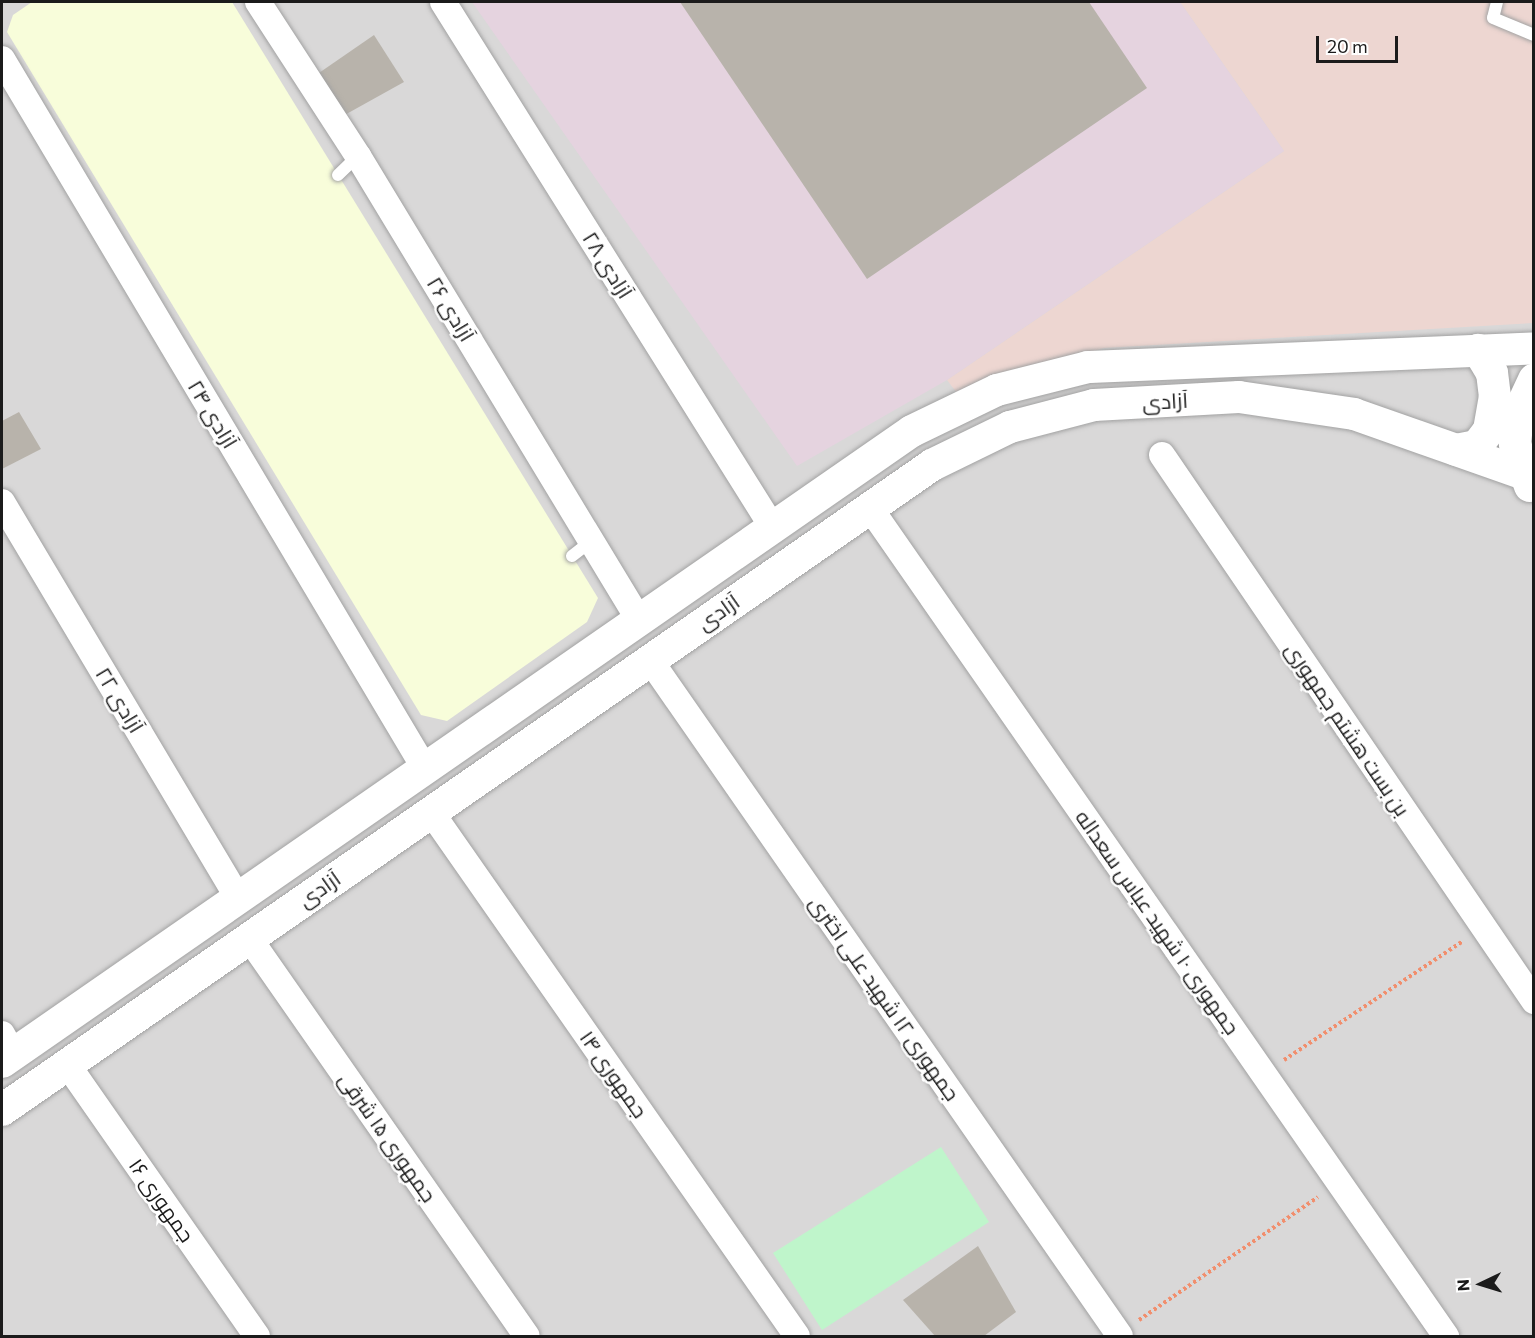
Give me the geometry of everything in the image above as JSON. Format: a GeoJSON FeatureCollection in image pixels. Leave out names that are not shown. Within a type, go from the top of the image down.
{"type":"FeatureCollection","features":[{"type":"Feature","properties":{"kind":"street","name":"آزادی ۲۶"},"geometry":{"type":"LineString","coordinates":[[258,2],[358,156],[582,549],[639,620]]}},
{"type":"Feature","properties":{"kind":"street","name":"آزادی ۲۸"},"geometry":{"type":"LineString","coordinates":[[443,2],[773,528]]}},
{"type":"Feature","properties":{"kind":"street","name":"آزادی ۲۴"},"geometry":{"type":"LineString","coordinates":[[2,59],[425,769]]}},
{"type":"Feature","properties":{"kind":"street","name":"آزادی"},"geometry":{"type":"LineString","coordinates":[[6,1050],[238,898],[912,431],[997,390],[1076,369],[1533,348]]}},
{"type":"Feature","properties":{"kind":"street"},"geometry":{"type":"LineString","coordinates":[[1456,450],[1477,446],[1489,430],[1495,397],[1492,373],[1478,350]]}},
{"type":"Feature","properties":{"kind":"street"},"geometry":{"type":"LineString","coordinates":[[1528,482],[1515,444],[1518,414],[1533,380]]}},
{"type":"Feature","properties":{"kind":"street","name":"آزادی"},"geometry":{"type":"LineString","coordinates":[[2,1110],[932,465],[1010,427],[1094,405],[1239,397],[1354,414],[1456,450],[1528,482]]}},
{"type":"Feature","properties":{"kind":"street","name":"بن بست هشتم جمهوری"},"geometry":{"type":"LineString","coordinates":[[1162,455],[1533,1001]]}},
{"type":"Feature","properties":{"kind":"street","name":"آزادی ۲۲"},"geometry":{"type":"LineString","coordinates":[[2,502],[238,898]]}},
{"type":"Feature","properties":{"kind":"street","name":"جمهوری ۱۰ شهید عباس سعداله"},"geometry":{"type":"LineString","coordinates":[[870,508],[1446,1336]]}},
{"type":"Feature","properties":{"kind":"street","name":"جمهوری ۱۲ شهید علی اختری"},"geometry":{"type":"LineString","coordinates":[[650,660],[1119,1335]]}},
{"type":"Feature","properties":{"kind":"street","name":"جمهوری ۱۴"},"geometry":{"type":"LineString","coordinates":[[431,812],[797,1336]]}},
{"type":"Feature","properties":{"kind":"street"},"geometry":{"type":"LineString","coordinates":[[334,832],[356,864]]}},
{"type":"Feature","properties":{"kind":"street","name":"جمهوری ۱۵ شرقی"},"geometry":{"type":"LineString","coordinates":[[249,938],[527,1336]]}},
{"type":"Feature","properties":{"kind":"street","name":"جمهوری ۱۶"},"geometry":{"type":"LineString","coordinates":[[67,1064],[257,1336]]}},
{"type":"Feature","properties":{"kind":"lane"},"geometry":{"type":"LineString","coordinates":[[1497,2],[1493,18],[1533,35]]}},
{"type":"Feature","properties":{"kind":"lane"},"geometry":{"type":"LineString","coordinates":[[338,175],[358,156]]}},
{"type":"Feature","properties":{"kind":"path"},"geometry":{"type":"LineString","coordinates":[[1263,1074],[1483,928]]}},
{"type":"Feature","properties":{"kind":"path"},"geometry":{"type":"LineString","coordinates":[[1119,1335],[1339,1182]]}},
{"type":"Feature","properties":{"kind":"shaded area"},"geometry":{"type":"Polygon","coordinates":[[[2,2],[1533,2],[1533,1336],[2,1336],[2,2]]]}},
{"type":"Feature","properties":{"kind":"shaded area"},"geometry":{"type":"Polygon","coordinates":[[[32,2],[232,2],[598,598],[587,622],[447,721],[421,715],[7,32],[13,15],[32,2]]]}},
{"type":"Feature","properties":{"kind":"shaded area"},"geometry":{"type":"Polygon","coordinates":[[[472,2],[1180,2],[1284,151],[947,380],[797,466],[472,2]]]}},
{"type":"Feature","properties":{"kind":"shaded area"},"geometry":{"type":"Polygon","coordinates":[[[1180,2],[1533,2],[1533,323],[1104,348],[957,393],[947,380],[1284,151],[1180,2]]]}},
{"type":"Feature","properties":{"kind":"shaded area"},"geometry":{"type":"Polygon","coordinates":[[[941,1147],[989,1222],[822,1330],[773,1253],[941,1147]]]}},
{"type":"Feature","properties":{"kind":"building"},"geometry":{"type":"Polygon","coordinates":[[[680,2],[1089,2],[1147,88],[867,279],[680,2]]]}},
{"type":"Feature","properties":{"kind":"building"},"geometry":{"type":"Polygon","coordinates":[[[374,35],[404,82],[341,117],[316,75],[374,35]]]}},
{"type":"Feature","properties":{"kind":"building"},"geometry":{"type":"Polygon","coordinates":[[[19,412],[41,449],[2,469],[2,421],[19,412]]]}},
{"type":"Feature","properties":{"kind":"building"},"geometry":{"type":"Polygon","coordinates":[[[978,1246],[1016,1312],[984,1336],[935,1336],[903,1300],[978,1246]]]}}]}
